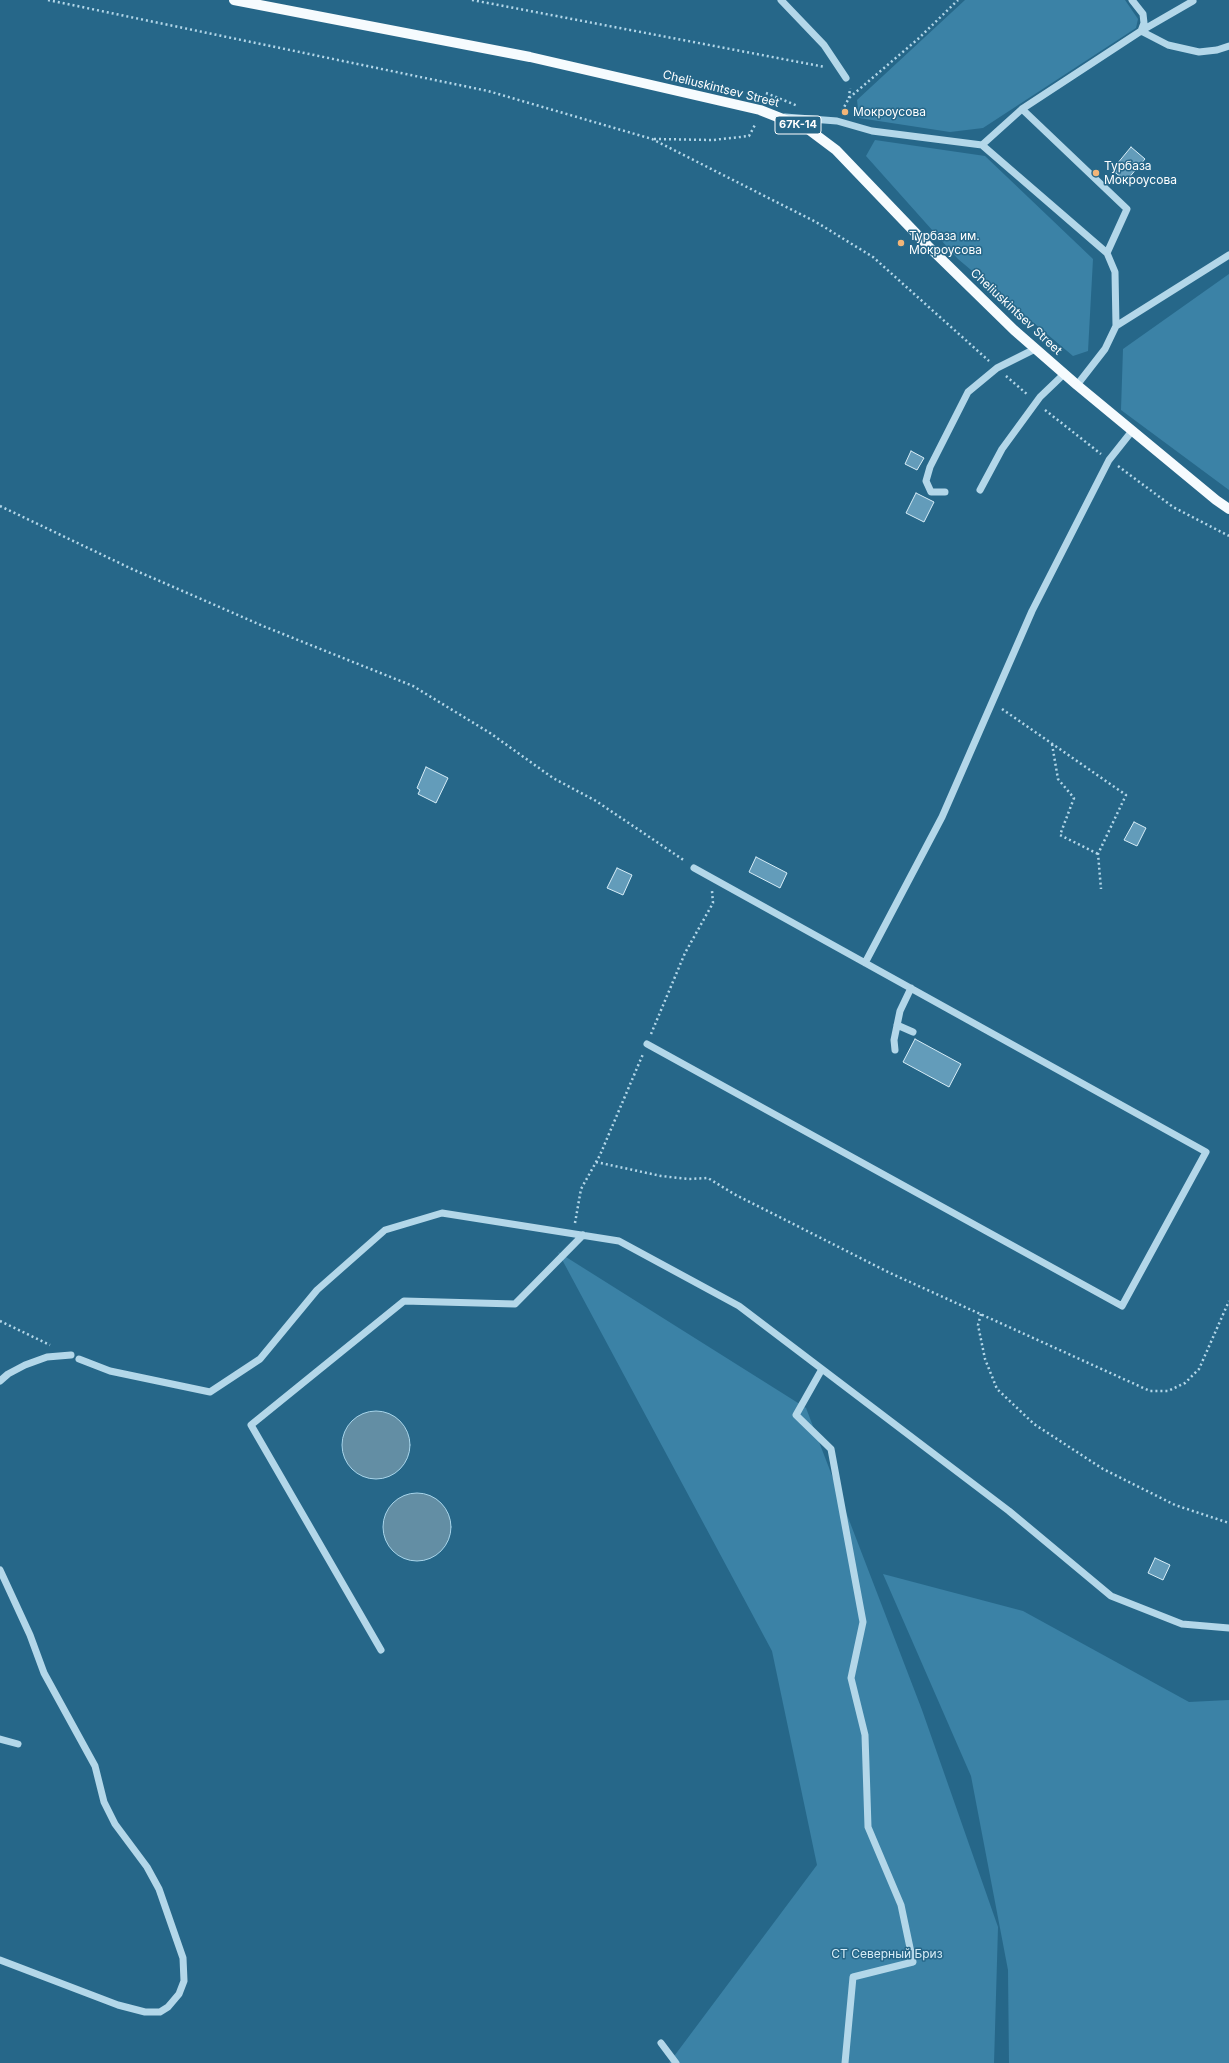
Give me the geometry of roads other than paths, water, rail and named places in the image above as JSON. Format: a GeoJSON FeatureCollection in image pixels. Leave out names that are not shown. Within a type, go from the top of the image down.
{"type":"FeatureCollection","features":[{"type":"Feature","properties":{"kind":"main road","name":"Cheliuskintsev Street"},"geometry":{"type":"LineString","coordinates":[[234,0],[530,58],[760,110],[808,128],[836,150],[928,246],[1036,349],[1132,431],[1229,509]]}},
{"type":"Feature","properties":{"kind":"street"},"geometry":{"type":"LineString","coordinates":[[781,0],[824,45],[846,78]]}},
{"type":"Feature","properties":{"kind":"street"},"geometry":{"type":"LineString","coordinates":[[1132,0],[1143,14],[1144,23],[1141,31]]}},
{"type":"Feature","properties":{"kind":"street"},"geometry":{"type":"LineString","coordinates":[[982,145],[1022,109],[1141,31],[1193,1]]}},
{"type":"Feature","properties":{"kind":"street"},"geometry":{"type":"LineString","coordinates":[[1141,31],[1168,45],[1199,52],[1217,50],[1229,46]]}},
{"type":"Feature","properties":{"kind":"street"},"geometry":{"type":"LineString","coordinates":[[1022,109],[1127,209],[1107,253]]}},
{"type":"Feature","properties":{"kind":"street"},"geometry":{"type":"LineString","coordinates":[[780,117],[837,121],[872,131],[982,145],[1107,253],[1115,272],[1116,326],[1105,349],[1077,385]]}},
{"type":"Feature","properties":{"kind":"street"},"geometry":{"type":"LineString","coordinates":[[1116,326],[1229,254]]}},
{"type":"Feature","properties":{"kind":"street"},"geometry":{"type":"LineString","coordinates":[[945,492],[931,492],[926,480],[930,467],[968,392],[997,368],[1036,349]]}},
{"type":"Feature","properties":{"kind":"street"},"geometry":{"type":"LineString","coordinates":[[980,490],[1002,449],[1036,403],[1064,374]]}},
{"type":"Feature","properties":{"kind":"street"},"geometry":{"type":"LineString","coordinates":[[865,963],[942,817],[1032,611],[1109,460],[1132,431]]}},
{"type":"Feature","properties":{"kind":"street"},"geometry":{"type":"LineString","coordinates":[[647,1044],[1122,1306],[1206,1152],[694,868]]}},
{"type":"Feature","properties":{"kind":"street"},"geometry":{"type":"LineString","coordinates":[[895,1050],[894,1040],[900,1011],[910,988]]}},
{"type":"Feature","properties":{"kind":"street"},"geometry":{"type":"LineString","coordinates":[[897,1025],[913,1032]]}},
{"type":"Feature","properties":{"kind":"street"},"geometry":{"type":"LineString","coordinates":[[80,1359],[110,1371],[210,1392],[260,1359],[317,1290],[385,1230],[442,1213],[619,1241],[739,1306],[1009,1511],[1111,1596],[1182,1624],[1229,1628]]}},
{"type":"Feature","properties":{"kind":"street"},"geometry":{"type":"LineString","coordinates":[[381,1650],[251,1425],[404,1301],[515,1304],[583,1235]]}},
{"type":"Feature","properties":{"kind":"street"},"geometry":{"type":"LineString","coordinates":[[0,1382],[8,1374],[25,1365],[47,1357],[71,1355]]}},
{"type":"Feature","properties":{"kind":"street"},"geometry":{"type":"LineString","coordinates":[[822,1369],[796,1415],[831,1448],[863,1622],[851,1678],[865,1735],[868,1827],[901,1905],[913,1962],[853,1978],[844,2063]]}},
{"type":"Feature","properties":{"kind":"street"},"geometry":{"type":"LineString","coordinates":[[0,1570],[30,1635],[44,1673],[95,1766],[104,1802],[115,1824],[147,1867],[159,1889],[183,1958],[184,1981],[179,1994],[168,2007],[160,2012],[145,2012],[118,2005],[0,1960]]}},
{"type":"Feature","properties":{"kind":"street"},"geometry":{"type":"LineString","coordinates":[[0,1739],[18,1744]]}},
{"type":"Feature","properties":{"kind":"street"},"geometry":{"type":"LineString","coordinates":[[661,2043],[676,2063]]}},
{"type":"Feature","properties":{"kind":"place","name":"Мокроусова"},"geometry":{"type":"Point","coordinates":[845,112]}},
{"type":"Feature","properties":{"kind":"place","name":"Турбаза Мокроусова"},"geometry":{"type":"Point","coordinates":[1096,173]}},
{"type":"Feature","properties":{"kind":"place","name":"Турбаза им. Мокроусова"},"geometry":{"type":"Point","coordinates":[901,243]}},
{"type":"Feature","properties":{"kind":"park label","name":"СТ Северный Бриз"},"geometry":{"type":"Point","coordinates":[887,1954]}}]}
